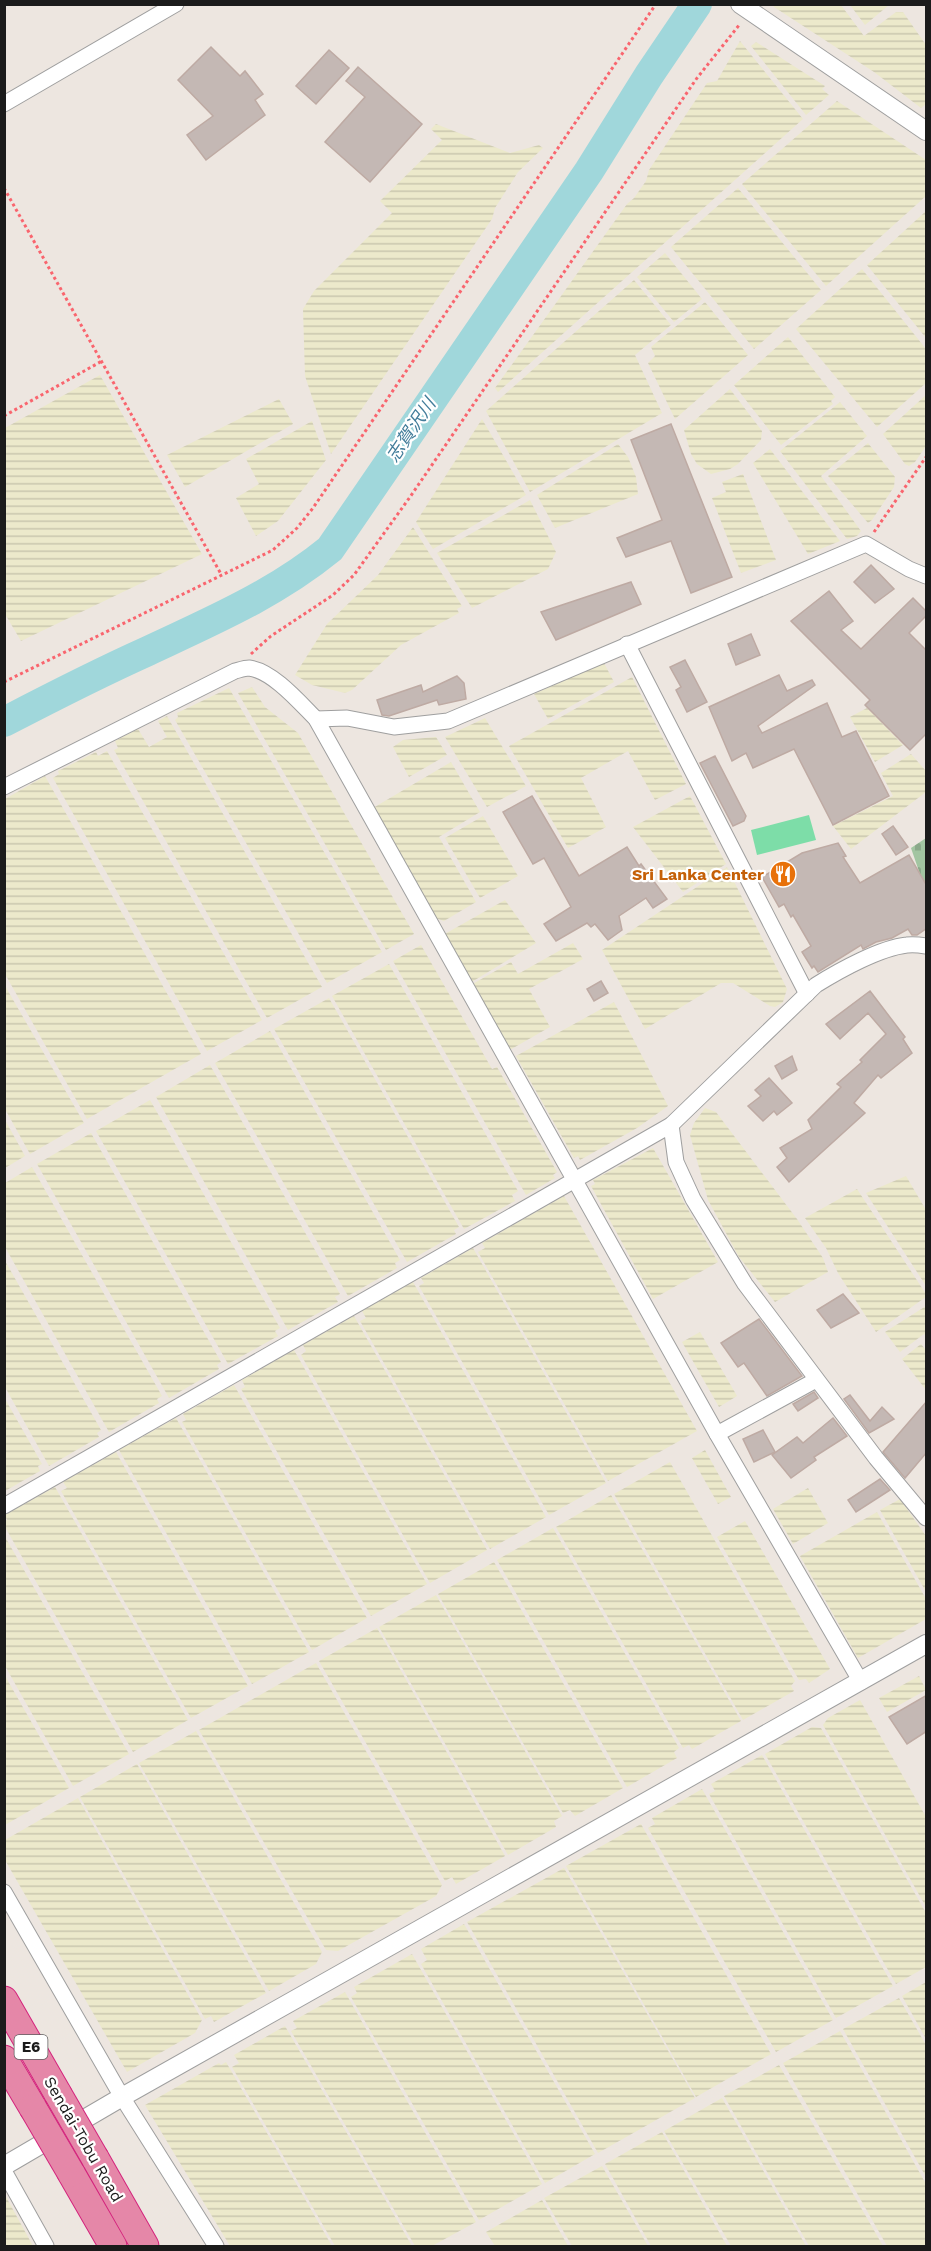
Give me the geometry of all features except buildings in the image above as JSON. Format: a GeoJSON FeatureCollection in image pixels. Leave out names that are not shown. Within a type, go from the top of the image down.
{"type":"FeatureCollection","features":[{"type":"Feature","properties":{"kind":"highway","name":"Sendai-Tobu Road"},"geometry":{"type":"LineString","coordinates":[[4,2000],[145,2247]]}},
{"type":"Feature","properties":{"kind":"highway","name":"Sendai-Tobu Road"},"geometry":{"type":"LineString","coordinates":[[4,2059],[113,2247]]}},
{"type":"Feature","properties":{"kind":"street"},"geometry":{"type":"LineString","coordinates":[[4,104],[176,4]]}},
{"type":"Feature","properties":{"kind":"street"},"geometry":{"type":"LineString","coordinates":[[744,8],[927,131]]}},
{"type":"Feature","properties":{"kind":"street"},"geometry":{"type":"LineString","coordinates":[[316,719],[347,717],[394,727],[448,721],[866,543],[909,569],[927,576]]}},
{"type":"Feature","properties":{"kind":"street"},"geometry":{"type":"LineString","coordinates":[[627,645],[807,994]]}},
{"type":"Feature","properties":{"kind":"street"},"geometry":{"type":"LineString","coordinates":[[4,787],[235,671],[248,668],[272,678],[293,694],[316,719],[717,1434],[861,1682]]}},
{"type":"Feature","properties":{"kind":"street"},"geometry":{"type":"LineString","coordinates":[[4,1506],[671,1125],[816,985],[837,972],[876,954],[907,945],[927,946]]}},
{"type":"Feature","properties":{"kind":"street"},"geometry":{"type":"LineString","coordinates":[[671,1125],[676,1162],[693,1199],[745,1284],[876,1458],[927,1518]]}},
{"type":"Feature","properties":{"kind":"street"},"geometry":{"type":"LineString","coordinates":[[717,1434],[816,1380]]}},
{"type":"Feature","properties":{"kind":"street"},"geometry":{"type":"LineString","coordinates":[[4,2166],[122,2097],[927,1644]]}},
{"type":"Feature","properties":{"kind":"street"},"geometry":{"type":"LineString","coordinates":[[4,1892],[122,2097],[216,2247]]}},
{"type":"Feature","properties":{"kind":"street"},"geometry":{"type":"LineString","coordinates":[[4,2171],[46,2247]]}},
{"type":"Feature","properties":{"kind":"path"},"geometry":{"type":"LineString","coordinates":[[4,682],[273,550],[297,528],[313,508],[656,4]]}},
{"type":"Feature","properties":{"kind":"path"},"geometry":{"type":"LineString","coordinates":[[248,668],[251,652],[333,595],[354,575],[392,523],[744,8]]}},
{"type":"Feature","properties":{"kind":"path"},"geometry":{"type":"LineString","coordinates":[[4,188],[221,574]]}},
{"type":"Feature","properties":{"kind":"path"},"geometry":{"type":"LineString","coordinates":[[4,416],[102,361]]}},
{"type":"Feature","properties":{"kind":"path"},"geometry":{"type":"LineString","coordinates":[[866,543],[927,457]]}},
{"type":"Feature","properties":{"kind":"shaded area"},"geometry":{"type":"Polygon","coordinates":[[[773,5],[841,5],[864,36],[896,12],[903,12],[926,45],[926,104],[921,108],[874,72],[773,5]]]}},
{"type":"Feature","properties":{"kind":"shaded area"},"geometry":{"type":"Polygon","coordinates":[[[850,5],[889,5],[865,25],[850,5]]]}},
{"type":"Feature","properties":{"kind":"shaded area"},"geometry":{"type":"Polygon","coordinates":[[[740,41],[803,119],[498,392],[495,388],[646,181],[649,170],[707,83],[717,81],[740,41]]]}},
{"type":"Feature","properties":{"kind":"shaded area"},"geometry":{"type":"Polygon","coordinates":[[[756,42],[825,86],[822,89],[829,95],[806,115],[751,46],[756,42]]]}},
{"type":"Feature","properties":{"kind":"shaded area"},"geometry":{"type":"Polygon","coordinates":[[[837,101],[926,160],[926,196],[826,286],[742,184],[837,101]]]}},
{"type":"Feature","properties":{"kind":"shaded area"},"geometry":{"type":"Polygon","coordinates":[[[436,124],[510,153],[539,145],[543,148],[518,172],[495,208],[492,219],[331,454],[305,376],[303,309],[314,291],[392,213],[380,201],[442,140],[431,129],[436,124]]]}},
{"type":"Feature","properties":{"kind":"shaded area"},"geometry":{"type":"Polygon","coordinates":[[[738,188],[821,290],[754,349],[671,247],[738,188]]]}},
{"type":"Feature","properties":{"kind":"shaded area"},"geometry":{"type":"Polygon","coordinates":[[[926,211],[926,338],[867,265],[926,211]]]}},
{"type":"Feature","properties":{"kind":"shaded area"},"geometry":{"type":"Polygon","coordinates":[[[665,253],[702,299],[674,322],[637,277],[665,253]]]}},
{"type":"Feature","properties":{"kind":"shaded area"},"geometry":{"type":"Polygon","coordinates":[[[862,269],[926,349],[926,383],[877,427],[796,329],[862,269]]]}},
{"type":"Feature","properties":{"kind":"shaded area"},"geometry":{"type":"Polygon","coordinates":[[[634,280],[671,325],[635,355],[662,413],[530,492],[486,411],[634,280]]]}},
{"type":"Feature","properties":{"kind":"shaded area"},"geometry":{"type":"Polygon","coordinates":[[[705,302],[748,355],[675,419],[648,363],[655,356],[651,347],[705,302]]]}},
{"type":"Feature","properties":{"kind":"shaded area"},"geometry":{"type":"Polygon","coordinates":[[[788,337],[835,397],[831,401],[833,404],[781,445],[734,385],[788,337]]]}},
{"type":"Feature","properties":{"kind":"shaded area"},"geometry":{"type":"Polygon","coordinates":[[[100,375],[202,554],[21,641],[5,614],[5,428],[100,375]]]}},
{"type":"Feature","properties":{"kind":"shaded area"},"geometry":{"type":"Polygon","coordinates":[[[730,389],[762,431],[761,440],[738,464],[730,469],[711,474],[697,464],[691,454],[684,430],[730,389]]]}},
{"type":"Feature","properties":{"kind":"shaded area"},"geometry":{"type":"Polygon","coordinates":[[[926,395],[926,446],[915,462],[909,466],[905,464],[883,434],[926,395]]]}},
{"type":"Feature","properties":{"kind":"shaded area"},"geometry":{"type":"Polygon","coordinates":[[[279,399],[293,424],[185,487],[167,455],[279,399]]]}},
{"type":"Feature","properties":{"kind":"shaded area"},"geometry":{"type":"Polygon","coordinates":[[[840,402],[867,436],[821,476],[861,531],[857,536],[847,539],[780,451],[840,402]]]}},
{"type":"Feature","properties":{"kind":"shaded area"},"geometry":{"type":"Polygon","coordinates":[[[482,419],[526,495],[433,549],[416,522],[482,419]]]}},
{"type":"Feature","properties":{"kind":"shaded area"},"geometry":{"type":"Polygon","coordinates":[[[312,421],[326,460],[278,521],[256,536],[236,498],[259,484],[246,459],[312,421]]]}},
{"type":"Feature","properties":{"kind":"shaded area"},"geometry":{"type":"Polygon","coordinates":[[[868,443],[895,477],[894,487],[868,523],[828,476],[868,443]]]}},
{"type":"Feature","properties":{"kind":"shaded area"},"geometry":{"type":"Polygon","coordinates":[[[618,444],[628,457],[636,477],[638,494],[555,528],[537,495],[618,444]]]}},
{"type":"Feature","properties":{"kind":"shaded area"},"geometry":{"type":"Polygon","coordinates":[[[770,449],[840,541],[808,554],[753,463],[770,449]]]}},
{"type":"Feature","properties":{"kind":"shaded area"},"geometry":{"type":"Polygon","coordinates":[[[743,474],[776,560],[741,573],[712,498],[726,492],[722,482],[743,474]]]}},
{"type":"Feature","properties":{"kind":"shaded area"},"geometry":{"type":"Polygon","coordinates":[[[530,500],[556,552],[548,569],[472,608],[437,553],[530,500]]]}},
{"type":"Feature","properties":{"kind":"shaded area"},"geometry":{"type":"Polygon","coordinates":[[[413,527],[462,606],[457,609],[459,613],[401,645],[352,690],[345,693],[312,685],[295,675],[327,624],[378,575],[413,527]]]}},
{"type":"Feature","properties":{"kind":"shaded area"},"geometry":{"type":"Polygon","coordinates":[[[604,663],[614,682],[548,719],[534,694],[604,663]]]}},
{"type":"Feature","properties":{"kind":"shaded area"},"geometry":{"type":"Polygon","coordinates":[[[632,677],[686,784],[655,800],[628,751],[581,778],[606,827],[568,848],[509,746],[632,677]]]}},
{"type":"Feature","properties":{"kind":"shaded area"},"geometry":{"type":"Polygon","coordinates":[[[252,687],[265,707],[298,733],[414,934],[386,950],[238,693],[252,687]]]}},
{"type":"Feature","properties":{"kind":"shaded area"},"geometry":{"type":"Polygon","coordinates":[[[229,688],[382,952],[327,983],[175,720],[178,717],[177,713],[229,688]]]}},
{"type":"Feature","properties":{"kind":"shaded area"},"geometry":{"type":"Polygon","coordinates":[[[867,708],[903,745],[875,762],[850,717],[867,708]]]}},
{"type":"Feature","properties":{"kind":"shaded area"},"geometry":{"type":"Polygon","coordinates":[[[167,716],[322,987],[267,1018],[114,750],[118,748],[115,741],[138,729],[149,747],[167,737],[158,721],[167,716]]]}},
{"type":"Feature","properties":{"kind":"shaded area"},"geometry":{"type":"Polygon","coordinates":[[[485,718],[526,786],[487,807],[445,737],[485,718]]]}},
{"type":"Feature","properties":{"kind":"shaded area"},"geometry":{"type":"Polygon","coordinates":[[[436,737],[447,755],[409,777],[393,747],[403,740],[436,737]]]}},
{"type":"Feature","properties":{"kind":"shaded area"},"geometry":{"type":"Polygon","coordinates":[[[107,751],[262,1020],[207,1051],[53,778],[59,774],[58,771],[96,752],[98,756],[107,751]]]}},
{"type":"Feature","properties":{"kind":"shaded area"},"geometry":{"type":"Polygon","coordinates":[[[911,754],[926,771],[926,792],[851,849],[833,826],[893,796],[881,773],[911,754]]]}},
{"type":"Feature","properties":{"kind":"shaded area"},"geometry":{"type":"Polygon","coordinates":[[[451,762],[480,812],[439,837],[476,902],[444,921],[435,918],[373,808],[451,762]]]}},
{"type":"Feature","properties":{"kind":"shaded area"},"geometry":{"type":"Polygon","coordinates":[[[45,776],[201,1054],[87,1119],[5,974],[5,799],[45,776]]]}},
{"type":"Feature","properties":{"kind":"shaded area"},"geometry":{"type":"Polygon","coordinates":[[[690,796],[726,864],[683,892],[633,827],[690,796]]]}},
{"type":"Feature","properties":{"kind":"shaded area"},"geometry":{"type":"Polygon","coordinates":[[[483,816],[518,876],[480,898],[445,838],[483,816]]]}},
{"type":"Feature","properties":{"kind":"shaded area"},"geometry":{"type":"Polygon","coordinates":[[[727,867],[787,989],[783,1002],[775,1007],[770,1006],[733,983],[721,983],[645,1029],[602,950],[727,867]]]}},
{"type":"Feature","properties":{"kind":"shaded area"},"geometry":{"type":"Polygon","coordinates":[[[505,900],[536,943],[470,983],[443,935],[505,900]]]}},
{"type":"Feature","properties":{"kind":"shaded area"},"geometry":{"type":"Polygon","coordinates":[[[573,943],[583,959],[529,989],[550,1027],[508,1051],[471,985],[511,962],[518,974],[573,943]]]}},
{"type":"Feature","properties":{"kind":"shaded area"},"geometry":{"type":"Polygon","coordinates":[[[421,945],[492,1069],[497,1067],[557,1172],[553,1175],[555,1178],[526,1195],[393,961],[421,945]]]}},
{"type":"Feature","properties":{"kind":"shaded area"},"geometry":{"type":"Polygon","coordinates":[[[389,964],[518,1191],[512,1195],[515,1201],[464,1229],[332,996],[389,964]]]}},
{"type":"Feature","properties":{"kind":"shaded area"},"geometry":{"type":"Polygon","coordinates":[[[4,984],[84,1123],[30,1154],[5,1109],[4,984]]]}},
{"type":"Feature","properties":{"kind":"shaded area"},"geometry":{"type":"Polygon","coordinates":[[[329,998],[459,1227],[454,1230],[456,1234],[407,1262],[274,1029],[329,998]]]}},
{"type":"Feature","properties":{"kind":"shaded area"},"geometry":{"type":"Polygon","coordinates":[[[614,1002],[668,1106],[637,1128],[580,1160],[578,1156],[574,1158],[516,1056],[614,1002]]]}},
{"type":"Feature","properties":{"kind":"shaded area"},"geometry":{"type":"Polygon","coordinates":[[[270,1031],[400,1260],[395,1263],[397,1268],[348,1296],[215,1063],[270,1031]]]}},
{"type":"Feature","properties":{"kind":"shaded area"},"geometry":{"type":"Polygon","coordinates":[[[210,1065],[340,1294],[335,1297],[338,1302],[288,1330],[156,1097],[210,1065]]]}},
{"type":"Feature","properties":{"kind":"shaded area"},"geometry":{"type":"Polygon","coordinates":[[[150,1100],[280,1328],[275,1331],[278,1336],[228,1364],[96,1131],[150,1100]]]}},
{"type":"Feature","properties":{"kind":"shaded area"},"geometry":{"type":"Polygon","coordinates":[[[705,1108],[716,1112],[797,1219],[823,1258],[828,1272],[775,1302],[739,1257],[708,1200],[690,1135],[694,1123],[705,1108]]]}},
{"type":"Feature","properties":{"kind":"shaded area"},"geometry":{"type":"Polygon","coordinates":[[[5,1120],[25,1156],[4,1168],[5,1120]]]}},
{"type":"Feature","properties":{"kind":"shaded area"},"geometry":{"type":"Polygon","coordinates":[[[91,1133],[221,1362],[217,1365],[219,1369],[169,1398],[37,1164],[91,1133]]]}},
{"type":"Feature","properties":{"kind":"shaded area"},"geometry":{"type":"Polygon","coordinates":[[[653,1148],[718,1262],[653,1299],[591,1186],[595,1184],[593,1180],[653,1148]]]}},
{"type":"Feature","properties":{"kind":"shaded area"},"geometry":{"type":"Polygon","coordinates":[[[32,1167],[162,1396],[157,1399],[159,1403],[109,1432],[5,1247],[5,1183],[32,1167]]]}},
{"type":"Feature","properties":{"kind":"shaded area"},"geometry":{"type":"Polygon","coordinates":[[[906,1176],[926,1210],[926,1286],[866,1193],[906,1176]]]}},
{"type":"Feature","properties":{"kind":"shaded area"},"geometry":{"type":"Polygon","coordinates":[[[857,1189],[926,1294],[926,1297],[876,1332],[838,1273],[826,1248],[805,1218],[857,1189]]]}},
{"type":"Feature","properties":{"kind":"shaded area"},"geometry":{"type":"Polygon","coordinates":[[[564,1196],[697,1431],[608,1481],[478,1252],[485,1248],[482,1243],[564,1196]]]}},
{"type":"Feature","properties":{"kind":"shaded area"},"geometry":{"type":"Polygon","coordinates":[[[473,1248],[606,1483],[549,1515],[419,1286],[424,1283],[421,1278],[473,1248]]]}},
{"type":"Feature","properties":{"kind":"shaded area"},"geometry":{"type":"Polygon","coordinates":[[[4,1259],[101,1430],[97,1433],[99,1437],[49,1466],[5,1387],[4,1259]]]}},
{"type":"Feature","properties":{"kind":"shaded area"},"geometry":{"type":"Polygon","coordinates":[[[413,1282],[546,1517],[490,1549],[360,1321],[366,1318],[362,1311],[413,1282]]]}},
{"type":"Feature","properties":{"kind":"shaded area"},"geometry":{"type":"Polygon","coordinates":[[[926,1306],[926,1336],[924,1334],[900,1352],[885,1332],[926,1306]]]}},
{"type":"Feature","properties":{"kind":"shaded area"},"geometry":{"type":"Polygon","coordinates":[[[354,1316],[487,1550],[430,1583],[301,1355],[306,1351],[303,1345],[354,1316]]]}},
{"type":"Feature","properties":{"kind":"shaded area"},"geometry":{"type":"Polygon","coordinates":[[[700,1332],[737,1396],[719,1407],[682,1342],[700,1332]]]}},
{"type":"Feature","properties":{"kind":"shaded area"},"geometry":{"type":"Polygon","coordinates":[[[921,1344],[926,1350],[926,1390],[902,1359],[921,1344]]]}},
{"type":"Feature","properties":{"kind":"shaded area"},"geometry":{"type":"Polygon","coordinates":[[[294,1350],[427,1584],[371,1616],[241,1389],[245,1387],[242,1380],[294,1350]]]}},
{"type":"Feature","properties":{"kind":"shaded area"},"geometry":{"type":"Polygon","coordinates":[[[234,1385],[367,1618],[312,1650],[182,1422],[186,1420],[183,1414],[234,1385]]]}},
{"type":"Feature","properties":{"kind":"shaded area"},"geometry":{"type":"Polygon","coordinates":[[[4,1397],[42,1464],[38,1466],[40,1471],[5,1491],[4,1397]]]}},
{"type":"Feature","properties":{"kind":"shaded area"},"geometry":{"type":"Polygon","coordinates":[[[176,1418],[309,1652],[252,1684],[119,1450],[176,1418]]]}},
{"type":"Feature","properties":{"kind":"shaded area"},"geometry":{"type":"Polygon","coordinates":[[[705,1450],[731,1497],[718,1504],[692,1458],[705,1450]]]}},
{"type":"Feature","properties":{"kind":"shaded area"},"geometry":{"type":"Polygon","coordinates":[[[116,1452],[248,1686],[191,1718],[61,1491],[67,1488],[63,1482],[116,1452]]]}},
{"type":"Feature","properties":{"kind":"shaded area"},"geometry":{"type":"Polygon","coordinates":[[[670,1462],[795,1681],[791,1686],[794,1691],[743,1720],[614,1494],[670,1462]]]}},
{"type":"Feature","properties":{"kind":"shaded area"},"geometry":{"type":"Polygon","coordinates":[[[55,1487],[188,1720],[133,1752],[5,1527],[7,1520],[5,1515],[55,1487]]]}},
{"type":"Feature","properties":{"kind":"shaded area"},"geometry":{"type":"Polygon","coordinates":[[[808,1488],[828,1523],[793,1544],[773,1509],[808,1488]]]}},
{"type":"Feature","properties":{"kind":"shaded area"},"geometry":{"type":"Polygon","coordinates":[[[611,1495],[741,1721],[692,1749],[689,1745],[683,1748],[556,1527],[611,1495]]]}},
{"type":"Feature","properties":{"kind":"shaded area"},"geometry":{"type":"Polygon","coordinates":[[[900,1499],[926,1536],[926,1592],[880,1510],[900,1499]]]}},
{"type":"Feature","properties":{"kind":"shaded area"},"geometry":{"type":"Polygon","coordinates":[[[877,1512],[926,1599],[926,1619],[858,1658],[800,1556],[877,1512]]]}},
{"type":"Feature","properties":{"kind":"shaded area"},"geometry":{"type":"Polygon","coordinates":[[[745,1521],[830,1669],[809,1683],[806,1679],[799,1680],[717,1537],[745,1521]]]}},
{"type":"Feature","properties":{"kind":"shaded area"},"geometry":{"type":"Polygon","coordinates":[[[553,1528],[679,1748],[674,1752],[677,1758],[627,1787],[497,1560],[553,1528]]]}},
{"type":"Feature","properties":{"kind":"shaded area"},"geometry":{"type":"Polygon","coordinates":[[[4,1535],[129,1754],[73,1786],[5,1666],[4,1535]]]}},
{"type":"Feature","properties":{"kind":"shaded area"},"geometry":{"type":"Polygon","coordinates":[[[494,1562],[623,1788],[575,1816],[570,1810],[563,1813],[438,1594],[494,1562]]]}},
{"type":"Feature","properties":{"kind":"shaded area"},"geometry":{"type":"Polygon","coordinates":[[[436,1595],[562,1816],[554,1821],[556,1827],[508,1855],[379,1627],[436,1595]]]}},
{"type":"Feature","properties":{"kind":"shaded area"},"geometry":{"type":"Polygon","coordinates":[[[377,1628],[505,1856],[456,1884],[452,1877],[445,1881],[319,1661],[377,1628]]]}},
{"type":"Feature","properties":{"kind":"shaded area"},"geometry":{"type":"Polygon","coordinates":[[[316,1663],[442,1885],[436,1896],[338,1951],[326,1950],[199,1730],[316,1663]]]}},
{"type":"Feature","properties":{"kind":"shaded area"},"geometry":{"type":"Polygon","coordinates":[[[4,1674],[69,1788],[5,1825],[4,1825],[4,1674]]]}},
{"type":"Feature","properties":{"kind":"shaded area"},"geometry":{"type":"Polygon","coordinates":[[[919,1676],[926,1690],[887,1712],[879,1698],[919,1676]]]}},
{"type":"Feature","properties":{"kind":"shaded area"},"geometry":{"type":"Polygon","coordinates":[[[860,1700],[926,1817],[926,1907],[823,1725],[828,1718],[860,1700]]]}},
{"type":"Feature","properties":{"kind":"shaded area"},"geometry":{"type":"Polygon","coordinates":[[[812,1727],[821,1728],[926,1913],[926,1967],[896,1984],[765,1754],[812,1727]]]}},
{"type":"Feature","properties":{"kind":"shaded area"},"geometry":{"type":"Polygon","coordinates":[[[196,1731],[322,1952],[316,1964],[269,1991],[139,1763],[196,1731]]]}},
{"type":"Feature","properties":{"kind":"shaded area"},"geometry":{"type":"Polygon","coordinates":[[[762,1755],[893,1986],[836,2018],[709,1794],[715,1791],[711,1784],[762,1755]]]}},
{"type":"Feature","properties":{"kind":"shaded area"},"geometry":{"type":"Polygon","coordinates":[[[137,1764],[266,1993],[214,2022],[211,2016],[205,2019],[80,1797],[137,1764]]]}},
{"type":"Feature","properties":{"kind":"shaded area"},"geometry":{"type":"Polygon","coordinates":[[[702,1789],[833,2020],[776,2052],[648,1828],[655,1824],[652,1818],[702,1789]]]}},
{"type":"Feature","properties":{"kind":"shaded area"},"geometry":{"type":"Polygon","coordinates":[[[78,1798],[202,2020],[195,2033],[127,2072],[5,1860],[5,1840],[78,1798]]]}},
{"type":"Feature","properties":{"kind":"shaded area"},"geometry":{"type":"Polygon","coordinates":[[[641,1824],[771,2054],[696,2097],[566,1866],[641,1824]]]}},
{"type":"Feature","properties":{"kind":"shaded area"},"geometry":{"type":"Polygon","coordinates":[[[564,1868],[695,2098],[598,2153],[467,1922],[564,1868]]]}},
{"type":"Feature","properties":{"kind":"shaded area"},"geometry":{"type":"Polygon","coordinates":[[[464,1924],[595,2154],[545,2183],[421,1964],[427,1960],[421,1949],[464,1924]]]}},
{"type":"Feature","properties":{"kind":"shaded area"},"geometry":{"type":"Polygon","coordinates":[[[412,1954],[542,2184],[479,2220],[351,1997],[357,1993],[354,1987],[412,1954]]]}},
{"type":"Feature","properties":{"kind":"shaded area"},"geometry":{"type":"Polygon","coordinates":[[[926,1982],[926,2039],[902,1996],[926,1982]]]}},
{"type":"Feature","properties":{"kind":"shaded area"},"geometry":{"type":"Polygon","coordinates":[[[345,1992],[476,2222],[432,2246],[415,2246],[291,2031],[297,2028],[293,2021],[345,1992]]]}},
{"type":"Feature","properties":{"kind":"shaded area"},"geometry":{"type":"Polygon","coordinates":[[[899,1998],[926,2045],[926,2177],[843,2029],[899,1998]]]}},
{"type":"Feature","properties":{"kind":"shaded area"},"geometry":{"type":"Polygon","coordinates":[[[285,2026],[412,2246],[335,2246],[232,2067],[239,2063],[234,2055],[285,2026]]]}},
{"type":"Feature","properties":{"kind":"shaded area"},"geometry":{"type":"Polygon","coordinates":[[[840,2031],[926,2184],[926,2246],[887,2246],[783,2063],[840,2031]]]}},
{"type":"Feature","properties":{"kind":"shaded area"},"geometry":{"type":"Polygon","coordinates":[[[226,2062],[332,2246],[230,2246],[145,2105],[219,2063],[221,2065],[226,2062]]]}},
{"type":"Feature","properties":{"kind":"shaded area"},"geometry":{"type":"Polygon","coordinates":[[[779,2065],[883,2246],[809,2246],[724,2096],[779,2065]]]}},
{"type":"Feature","properties":{"kind":"shaded area"},"geometry":{"type":"Polygon","coordinates":[[[722,2098],[806,2246],[731,2246],[664,2131],[722,2098]]]}},
{"type":"Feature","properties":{"kind":"shaded area"},"geometry":{"type":"Polygon","coordinates":[[[662,2132],[727,2246],[651,2246],[605,2164],[662,2132]]]}},
{"type":"Feature","properties":{"kind":"shaded area"},"geometry":{"type":"Polygon","coordinates":[[[602,2166],[648,2246],[572,2246],[544,2198],[602,2166]]]}},
{"type":"Feature","properties":{"kind":"shaded area"},"geometry":{"type":"Polygon","coordinates":[[[5,2195],[33,2246],[5,2246],[5,2195]]]}},
{"type":"Feature","properties":{"kind":"shaded area"},"geometry":{"type":"Polygon","coordinates":[[[542,2200],[568,2246],[495,2246],[486,2232],[542,2200]]]}},
{"type":"Feature","properties":{"kind":"green space"},"geometry":{"type":"Polygon","coordinates":[[[809,815],[816,840],[757,855],[751,830],[809,815]]]}},
{"type":"Feature","properties":{"kind":"green space"},"geometry":{"type":"Polygon","coordinates":[[[926,838],[926,892],[911,848],[926,838]]]}},
{"type":"Feature","properties":{"kind":"waterway","name":"志賀沢川"},"geometry":{"type":"LineString","coordinates":[[4,722],[242,606],[287,580],[330,549],[589,171],[697,4]]}},
{"type":"Feature","properties":{"kind":"place","name":"Sri Lanka Center"},"geometry":{"type":"Point","coordinates":[783,874]}}]}
